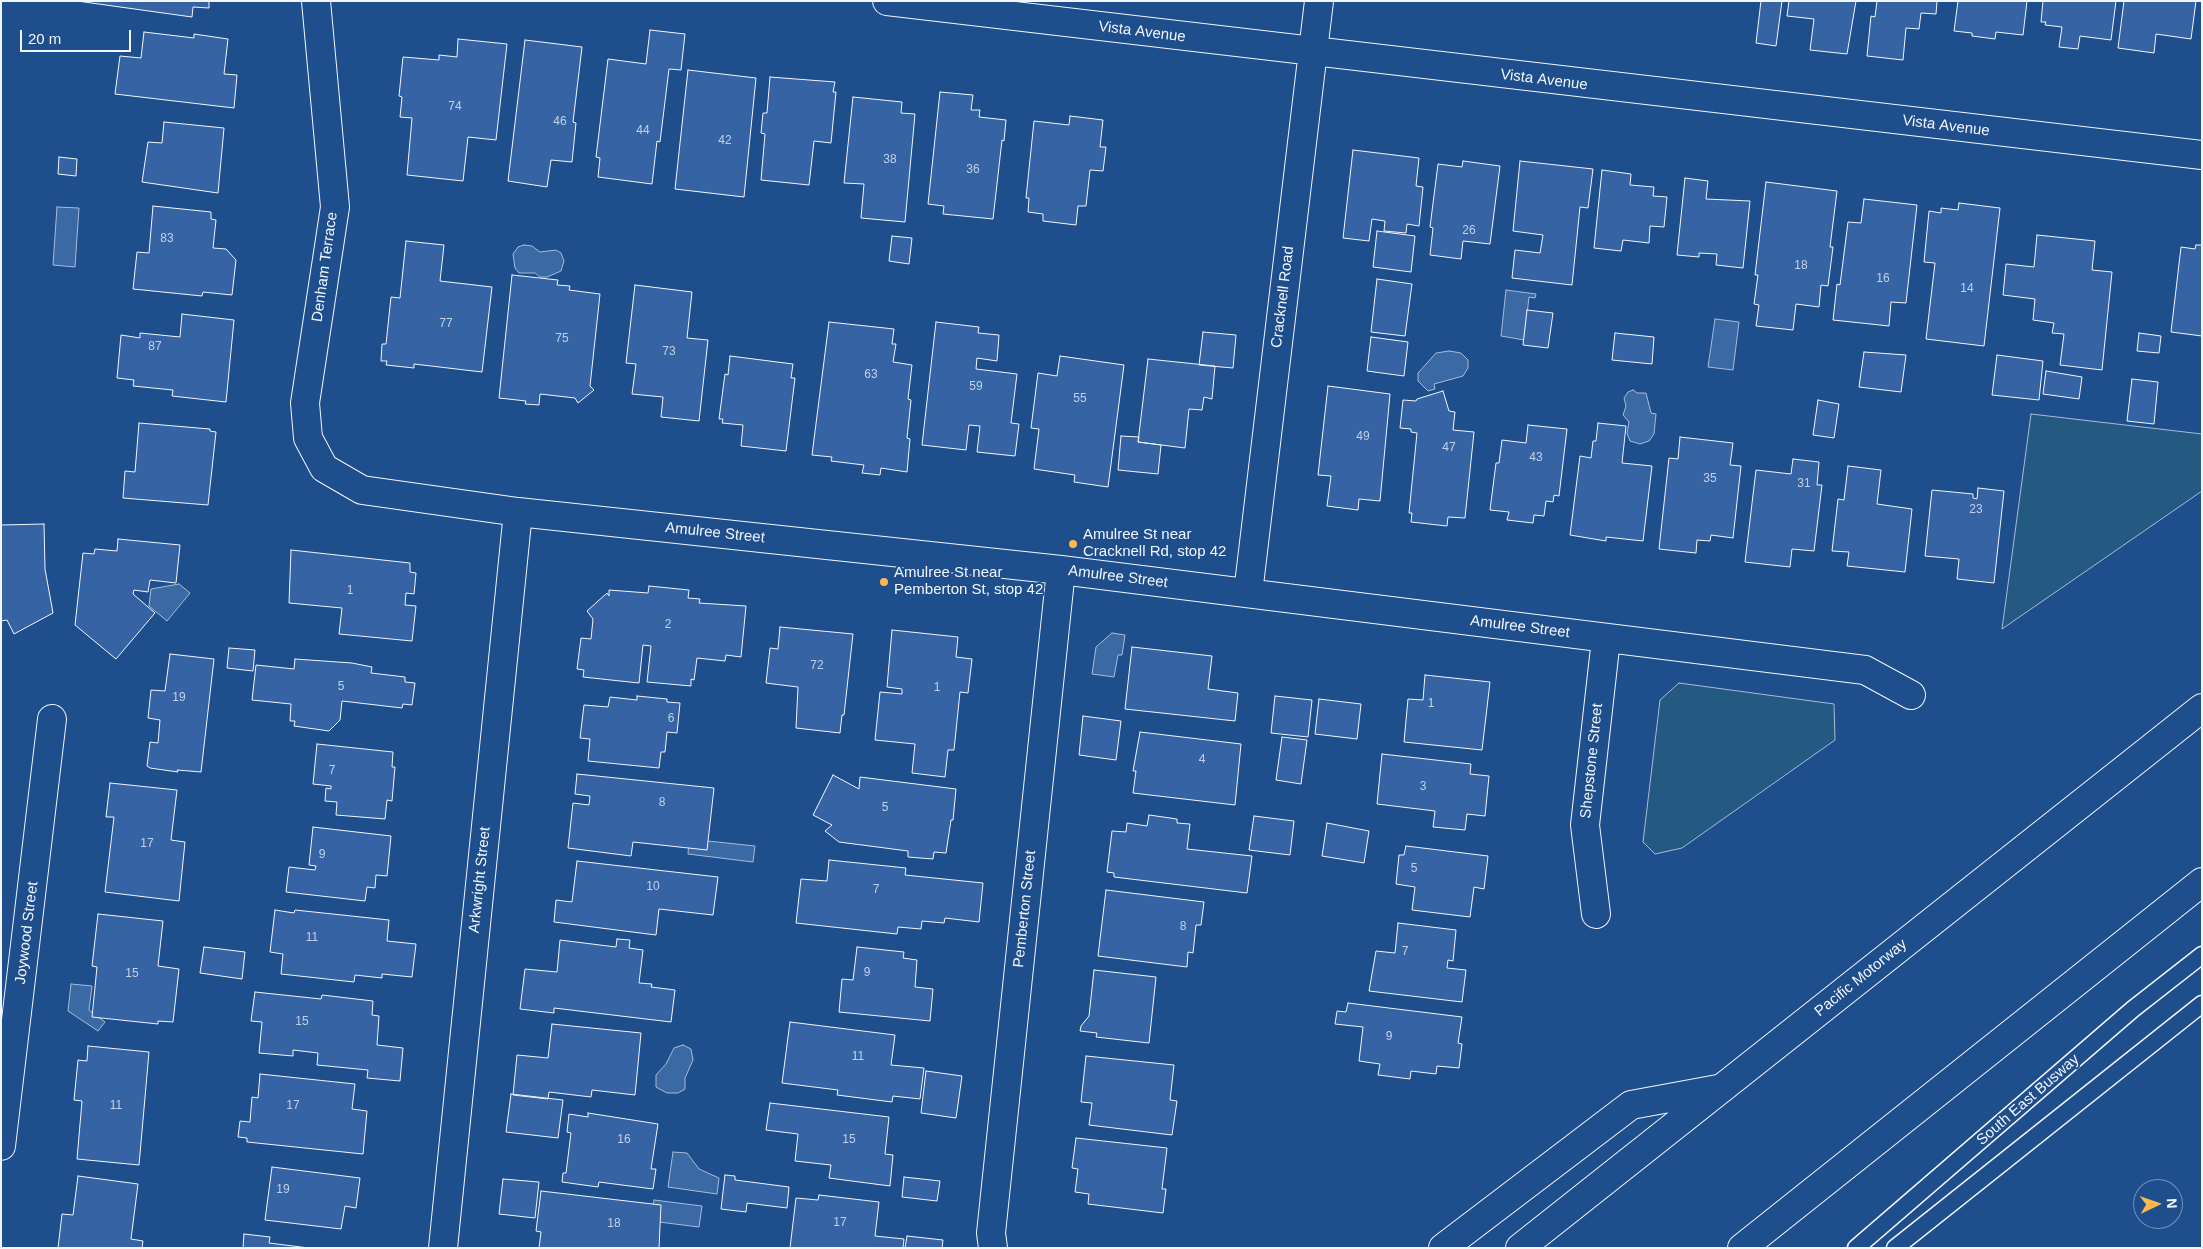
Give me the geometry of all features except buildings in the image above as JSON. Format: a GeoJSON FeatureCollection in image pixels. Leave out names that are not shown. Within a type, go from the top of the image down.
{"type":"FeatureCollection","features":[{"type":"Feature","properties":{"kind":"main road","name":"Denham Terrace"},"geometry":{"type":"LineString","coordinates":[[316,1],[335,207],[305,404],[308,438],[324,468]]}},
{"type":"Feature","properties":{"kind":"main road","name":"Vista Avenue"},"geometry":{"type":"LineString","coordinates":[[887,1],[2202,155]]}},
{"type":"Feature","properties":{"kind":"main road","name":"Cracknell Road"},"geometry":{"type":"LineString","coordinates":[[1248,593],[1319,1]]}},
{"type":"Feature","properties":{"kind":"main road","name":"Amulree Street"},"geometry":{"type":"LineString","coordinates":[[324,468],[362,490],[518,512],[1061,570],[1865,670],[1910,695]]}},
{"type":"Feature","properties":{"kind":"main road","name":"Arkwright Street"},"geometry":{"type":"LineString","coordinates":[[443,1248],[518,512]]}},
{"type":"Feature","properties":{"kind":"main road","name":"Pemberton Street"},"geometry":{"type":"LineString","coordinates":[[993,1248],[991,1234],[1061,570]]}},
{"type":"Feature","properties":{"kind":"main road","name":"Shepstone Street"},"geometry":{"type":"LineString","coordinates":[[1596,914],[1584,825],[1606,638]]}},
{"type":"Feature","properties":{"kind":"main road","name":"Pacific Motorway"},"geometry":{"type":"LineString","coordinates":[[1520,1248],[2202,708]]}},
{"type":"Feature","properties":{"kind":"main road","name":"Joywood Street"},"geometry":{"type":"LineString","coordinates":[[1,1146],[52,719]]}},
{"type":"Feature","properties":{"kind":"main road"},"geometry":{"type":"LineString","coordinates":[[1742,1248],[2202,882]]}},
{"type":"Feature","properties":{"kind":"main road"},"geometry":{"type":"LineString","coordinates":[[1443,1248],[1630,1105],[1722,1088]]}},
{"type":"Feature","properties":{"kind":"lane","name":"South East Busway"},"geometry":{"type":"LineString","coordinates":[[1856,1248],[2133,1009],[2202,955]]}},
{"type":"Feature","properties":{"kind":"lane","name":"South East Busway"},"geometry":{"type":"LineString","coordinates":[[1895,1248],[2202,1004]]}},
{"type":"Feature","properties":{"kind":"shaded area"},"geometry":{"type":"Polygon","coordinates":[[[57,207],[79,208],[75,267],[53,265],[57,207]]]}},
{"type":"Feature","properties":{"kind":"shaded area"},"geometry":{"type":"Polygon","coordinates":[[[524,245],[532,246],[540,252],[556,250],[561,253],[564,261],[561,271],[547,277],[540,277],[535,273],[519,273],[515,268],[513,254],[518,247],[524,245]]]}},
{"type":"Feature","properties":{"kind":"shaded area"},"geometry":{"type":"Polygon","coordinates":[[[1506,290],[1536,294],[1535,298],[1529,297],[1524,340],[1501,336],[1506,290]]]}},
{"type":"Feature","properties":{"kind":"shaded area"},"geometry":{"type":"Polygon","coordinates":[[[1715,319],[1739,322],[1733,370],[1708,367],[1715,319]]]}},
{"type":"Feature","properties":{"kind":"shaded area"},"geometry":{"type":"Polygon","coordinates":[[[1449,351],[1461,353],[1468,360],[1468,368],[1463,376],[1434,384],[1435,389],[1428,391],[1418,381],[1418,373],[1436,353],[1449,351]]]}},
{"type":"Feature","properties":{"kind":"shaded area"},"geometry":{"type":"Polygon","coordinates":[[[1633,390],[1637,393],[1646,393],[1651,413],[1656,414],[1654,434],[1649,441],[1640,444],[1630,441],[1627,433],[1629,422],[1623,415],[1626,406],[1624,398],[1628,392],[1633,390]]]}},
{"type":"Feature","properties":{"kind":"shaded area"},"geometry":{"type":"Polygon","coordinates":[[[2031,414],[2202,434],[2202,491],[2002,629],[2031,414]]]}},
{"type":"Feature","properties":{"kind":"shaded area"},"geometry":{"type":"Polygon","coordinates":[[[179,584],[190,593],[167,621],[149,606],[151,589],[179,584]]]}},
{"type":"Feature","properties":{"kind":"shaded area"},"geometry":{"type":"Polygon","coordinates":[[[1112,633],[1125,635],[1122,655],[1118,655],[1114,677],[1092,674],[1096,647],[1112,633]]]}},
{"type":"Feature","properties":{"kind":"shaded area"},"geometry":{"type":"Polygon","coordinates":[[[1679,683],[1834,704],[1835,740],[1682,848],[1655,854],[1643,842],[1660,700],[1679,683]]]}},
{"type":"Feature","properties":{"kind":"shaded area"},"geometry":{"type":"Polygon","coordinates":[[[689,839],[755,846],[753,862],[688,854],[689,839]]]}},
{"type":"Feature","properties":{"kind":"shaded area"},"geometry":{"type":"Polygon","coordinates":[[[71,984],[92,986],[89,1010],[105,1022],[98,1031],[68,1011],[71,984]]]}},
{"type":"Feature","properties":{"kind":"shaded area"},"geometry":{"type":"Polygon","coordinates":[[[683,1045],[691,1049],[693,1060],[685,1078],[685,1089],[678,1093],[667,1093],[656,1087],[656,1075],[666,1064],[674,1048],[683,1045]]]}},
{"type":"Feature","properties":{"kind":"shaded area"},"geometry":{"type":"Polygon","coordinates":[[[673,1152],[687,1153],[699,1169],[719,1178],[717,1194],[668,1187],[673,1152]]]}},
{"type":"Feature","properties":{"kind":"shaded area"},"geometry":{"type":"Polygon","coordinates":[[[654,1200],[702,1206],[699,1227],[651,1221],[654,1200]]]}},
{"type":"Feature","properties":{"kind":"place","name":"Amulree St near Cracknell Rd, stop 42"},"geometry":{"type":"Point","coordinates":[1073,544]}},
{"type":"Feature","properties":{"kind":"place","name":"Amulree St near Pemberton St, stop 42"},"geometry":{"type":"Point","coordinates":[884,582]}}]}
